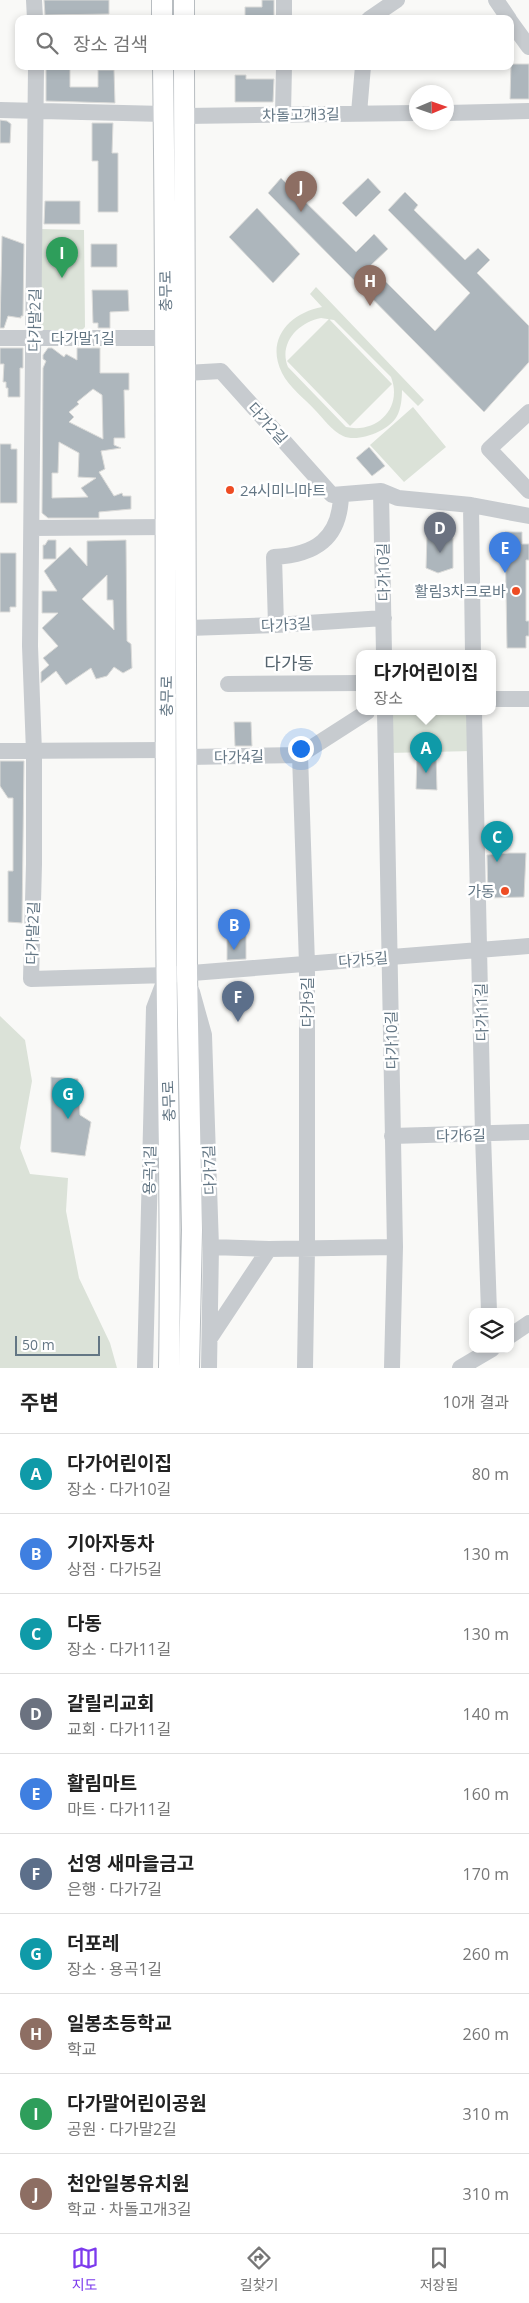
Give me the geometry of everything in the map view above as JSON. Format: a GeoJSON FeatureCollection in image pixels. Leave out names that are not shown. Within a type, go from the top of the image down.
{"type":"FeatureCollection","features":[{"type":"Feature","properties":{"kind":"main road"},"geometry":{"type":"LineString","coordinates":[[162,0],[162,15]]}},
{"type":"Feature","properties":{"kind":"main road"},"geometry":{"type":"LineString","coordinates":[[184,0],[184,15]]}},
{"type":"Feature","properties":{"kind":"main road","name":"충무로"},"geometry":{"type":"LineString","coordinates":[[163,70],[167,527],[165,750],[166,1053],[171,1182],[169,1368]]}},
{"type":"Feature","properties":{"kind":"main road","name":"충무로"},"geometry":{"type":"LineString","coordinates":[[184,70],[188,628],[187,973],[192,1324],[189,1368]]}},
{"type":"Feature","properties":{"kind":"street"},"geometry":{"type":"LineString","coordinates":[[34,0],[35,15]]}},
{"type":"Feature","properties":{"kind":"street"},"geometry":{"type":"LineString","coordinates":[[284,0],[284,15]]}},
{"type":"Feature","properties":{"kind":"street"},"geometry":{"type":"LineString","coordinates":[[375,15],[397,0]]}},
{"type":"Feature","properties":{"kind":"street"},"geometry":{"type":"LineString","coordinates":[[496,0],[506,15]]}},
{"type":"Feature","properties":{"kind":"street"},"geometry":{"type":"LineString","coordinates":[[514,26],[529,47]]}},
{"type":"Feature","properties":{"kind":"street","name":"다가말2길"},"geometry":{"type":"LineString","coordinates":[[36,70],[30,646],[34,752],[31,979],[167,975]]}},
{"type":"Feature","properties":{"kind":"street"},"geometry":{"type":"LineString","coordinates":[[283,114],[284,70]]}},
{"type":"Feature","properties":{"kind":"street"},"geometry":{"type":"LineString","coordinates":[[359,113],[362,70]]}},
{"type":"Feature","properties":{"kind":"street"},"geometry":{"type":"LineString","coordinates":[[0,110],[164,114]]}},
{"type":"Feature","properties":{"kind":"street"},"geometry":{"type":"LineString","coordinates":[[454,112],[529,111]]}},
{"type":"Feature","properties":{"kind":"street","name":"차돌고개3길"},"geometry":{"type":"LineString","coordinates":[[185,116],[409,113]]}},
{"type":"Feature","properties":{"kind":"street","name":"다가말1길"},"geometry":{"type":"LineString","coordinates":[[0,338],[166,338]]}},
{"type":"Feature","properties":{"kind":"street","name":"다가2길"},"geometry":{"type":"LineString","coordinates":[[186,373],[222,372],[332,495],[341,495]]}},
{"type":"Feature","properties":{"kind":"street"},"geometry":{"type":"LineString","coordinates":[[529,412],[488,449],[529,492]]}},
{"type":"Feature","properties":{"kind":"street"},"geometry":{"type":"LineString","coordinates":[[276,625],[274,557],[296,556],[312,550],[324,541],[332,529],[341,506],[341,495],[381,491],[398,498],[471,505],[529,516]]}},
{"type":"Feature","properties":{"kind":"street","name":"다가10길"},"geometry":{"type":"LineString","coordinates":[[381,491],[384,650]]}},
{"type":"Feature","properties":{"kind":"street"},"geometry":{"type":"LineString","coordinates":[[471,505],[473,650]]}},
{"type":"Feature","properties":{"kind":"street"},"geometry":{"type":"LineString","coordinates":[[32,528],[167,527]]}},
{"type":"Feature","properties":{"kind":"street","name":"다가3길"},"geometry":{"type":"LineString","coordinates":[[188,628],[384,618]]}},
{"type":"Feature","properties":{"kind":"street"},"geometry":{"type":"LineString","coordinates":[[228,684],[356,683]]}},
{"type":"Feature","properties":{"kind":"street"},"geometry":{"type":"LineString","coordinates":[[496,699],[529,700]]}},
{"type":"Feature","properties":{"kind":"street"},"geometry":{"type":"LineString","coordinates":[[300,755],[362,715]]}},
{"type":"Feature","properties":{"kind":"street","name":"다가10길"},"geometry":{"type":"LineString","coordinates":[[385,715],[395,1247],[392,1368]]}},
{"type":"Feature","properties":{"kind":"street","name":"다가11길"},"geometry":{"type":"LineString","coordinates":[[474,715],[483,1135],[490,1308]]}},
{"type":"Feature","properties":{"kind":"street"},"geometry":{"type":"LineString","coordinates":[[0,751],[165,750]]}},
{"type":"Feature","properties":{"kind":"street","name":"다가4길"},"geometry":{"type":"LineString","coordinates":[[188,757],[300,755]]}},
{"type":"Feature","properties":{"kind":"street","name":"다가9길"},"geometry":{"type":"LineString","coordinates":[[300,755],[307,964],[305,1368]]}},
{"type":"Feature","properties":{"kind":"street","name":"다가5길"},"geometry":{"type":"LineString","coordinates":[[167,975],[529,946]]}},
{"type":"Feature","properties":{"kind":"street","name":"다가7길"},"geometry":{"type":"LineString","coordinates":[[187,973],[204,1035],[211,1247],[209,1368]]}},
{"type":"Feature","properties":{"kind":"street","name":"용곡1길"},"geometry":{"type":"LineString","coordinates":[[145,1368],[154,1008],[167,975]]}},
{"type":"Feature","properties":{"kind":"street","name":"다가6길"},"geometry":{"type":"LineString","coordinates":[[392,1136],[483,1135],[529,1132]]}},
{"type":"Feature","properties":{"kind":"street"},"geometry":{"type":"LineString","coordinates":[[211,1247],[268,1250],[395,1247]]}},
{"type":"Feature","properties":{"kind":"street"},"geometry":{"type":"LineString","coordinates":[[210,1338],[268,1250]]}},
{"type":"Feature","properties":{"kind":"street"},"geometry":{"type":"LineString","coordinates":[[514,1333],[529,1323]]}},
{"type":"Feature","properties":{"kind":"street"},"geometry":{"type":"LineString","coordinates":[[460,1368],[486,1353]]}},
{"type":"Feature","properties":{"kind":"shaded area"},"geometry":{"type":"Polygon","coordinates":[[[40,229],[84,230],[85,327],[82,330],[44,330],[40,327],[40,229]]]}},
{"type":"Feature","properties":{"kind":"shaded area"},"geometry":{"type":"Polygon","coordinates":[[[316,287],[424,400],[418,406],[402,390],[397,416],[380,431],[365,437],[349,438],[331,428],[289,383],[282,373],[278,361],[277,349],[279,339],[284,330],[300,315],[322,307],[310,294],[316,287]],[[321,318],[313,320],[292,335],[286,350],[288,367],[346,427],[368,426],[385,416],[390,408],[394,388],[391,377],[334,320],[321,318]]]}},
{"type":"Feature","properties":{"kind":"shaded area"},"geometry":{"type":"Polygon","coordinates":[[[329,319],[392,384],[350,426],[287,361],[329,319]]]}},
{"type":"Feature","properties":{"kind":"shaded area"},"geometry":{"type":"Polygon","coordinates":[[[413,407],[446,447],[404,482],[370,445],[413,407]]]}},
{"type":"Feature","properties":{"kind":"shaded area"},"geometry":{"type":"Polygon","coordinates":[[[387,715],[471,715],[472,751],[389,753],[387,715]]]}},
{"type":"Feature","properties":{"kind":"shaded area"},"geometry":{"type":"Polygon","coordinates":[[[0,1016],[25,1040],[32,1081],[20,1148],[30,1174],[68,1178],[66,1211],[79,1278],[110,1343],[117,1368],[0,1368],[0,1016]]]}},
{"type":"Feature","properties":{"kind":"building"},"geometry":{"type":"Polygon","coordinates":[[[44,0],[109,0],[109,14],[45,15],[44,0]]]}},
{"type":"Feature","properties":{"kind":"building"},"geometry":{"type":"Polygon","coordinates":[[[262,0],[274,0],[274,15],[245,15],[245,7],[262,7],[262,0]]]}},
{"type":"Feature","properties":{"kind":"building"},"geometry":{"type":"Polygon","coordinates":[[[514,64],[529,64],[529,99],[510,99],[511,70],[514,70],[514,64]]]}},
{"type":"Feature","properties":{"kind":"building"},"geometry":{"type":"Polygon","coordinates":[[[46,70],[70,70],[70,87],[98,87],[98,70],[114,70],[115,103],[46,101],[46,70]]]}},
{"type":"Feature","properties":{"kind":"building"},"geometry":{"type":"Polygon","coordinates":[[[235,75],[246,75],[246,79],[274,79],[273,102],[235,102],[235,75]]]}},
{"type":"Feature","properties":{"kind":"building"},"geometry":{"type":"Polygon","coordinates":[[[0,120],[11,124],[10,143],[0,143],[0,120]]]}},
{"type":"Feature","properties":{"kind":"building"},"geometry":{"type":"Polygon","coordinates":[[[92,123],[113,123],[112,153],[118,153],[118,212],[98,212],[98,161],[92,161],[92,123]]]}},
{"type":"Feature","properties":{"kind":"building"},"geometry":{"type":"Polygon","coordinates":[[[281,178],[356,252],[374,234],[388,249],[370,266],[435,331],[470,293],[388,210],[405,192],[418,205],[414,210],[465,260],[478,248],[490,260],[477,273],[529,326],[529,362],[484,412],[268,193],[281,178]]]}},
{"type":"Feature","properties":{"kind":"building"},"geometry":{"type":"Polygon","coordinates":[[[368,178],[381,192],[356,217],[342,203],[368,178]]]}},
{"type":"Feature","properties":{"kind":"building"},"geometry":{"type":"Polygon","coordinates":[[[45,201],[80,201],[80,224],[44,224],[45,201]]]}},
{"type":"Feature","properties":{"kind":"building"},"geometry":{"type":"Polygon","coordinates":[[[257,208],[300,254],[273,283],[229,237],[257,208]]]}},
{"type":"Feature","properties":{"kind":"building"},"geometry":{"type":"Polygon","coordinates":[[[2,236],[24,244],[23,316],[21,318],[8,316],[4,328],[0,328],[2,236]]]}},
{"type":"Feature","properties":{"kind":"building"},"geometry":{"type":"Polygon","coordinates":[[[91,244],[117,244],[117,267],[91,267],[91,244]]]}},
{"type":"Feature","properties":{"kind":"building"},"geometry":{"type":"Polygon","coordinates":[[[92,290],[128,290],[129,311],[110,312],[110,328],[98,328],[98,323],[93,323],[92,290]]]}},
{"type":"Feature","properties":{"kind":"building"},"geometry":{"type":"Polygon","coordinates":[[[0,348],[23,348],[23,368],[20,368],[20,397],[8,397],[6,382],[3,382],[4,364],[0,364],[0,348]]]}},
{"type":"Feature","properties":{"kind":"building"},"geometry":{"type":"Polygon","coordinates":[[[48,348],[52,348],[64,357],[66,354],[77,360],[77,348],[100,348],[100,373],[129,373],[129,390],[124,390],[125,438],[114,438],[114,445],[121,448],[101,451],[105,469],[99,472],[114,496],[122,493],[123,496],[131,496],[131,509],[99,512],[99,518],[48,518],[42,513],[43,368],[46,361],[43,359],[43,355],[48,348]],[[93,389],[77,402],[79,404],[69,412],[74,417],[69,422],[103,439],[102,395],[93,389]],[[59,442],[58,473],[52,473],[52,498],[88,497],[81,488],[96,478],[78,477],[79,453],[59,442]]]}},
{"type":"Feature","properties":{"kind":"building"},"geometry":{"type":"Polygon","coordinates":[[[0,444],[11,444],[11,449],[17,449],[17,503],[0,503],[0,444]]]}},
{"type":"Feature","properties":{"kind":"building"},"geometry":{"type":"Polygon","coordinates":[[[369,447],[385,466],[372,476],[356,458],[369,447]]]}},
{"type":"Feature","properties":{"kind":"building","name":"활림3차크로바"},"geometry":{"type":"Polygon","coordinates":[[[505,532],[522,532],[522,544],[529,544],[529,560],[526,560],[526,621],[529,621],[529,636],[526,636],[526,648],[507,648],[505,532]]]}},
{"type":"Feature","properties":{"kind":"building"},"geometry":{"type":"Polygon","coordinates":[[[427,535],[453,538],[453,568],[438,573],[426,568],[427,535]]]}},
{"type":"Feature","properties":{"kind":"building"},"geometry":{"type":"Polygon","coordinates":[[[48,540],[56,540],[56,559],[43,559],[43,545],[48,540]]]}},
{"type":"Feature","properties":{"kind":"building"},"geometry":{"type":"Polygon","coordinates":[[[126,540],[127,641],[131,644],[132,668],[123,673],[114,667],[107,676],[96,679],[91,668],[66,685],[56,671],[41,683],[41,672],[49,665],[43,658],[58,646],[42,628],[58,613],[42,613],[42,591],[57,591],[44,571],[70,547],[87,566],[87,541],[126,540]],[[107,575],[82,599],[114,630],[113,600],[107,600],[107,575]]]}},
{"type":"Feature","properties":{"kind":"building"},"geometry":{"type":"Polygon","coordinates":[[[0,553],[16,553],[16,607],[10,607],[10,612],[0,612],[0,553]]]}},
{"type":"Feature","properties":{"kind":"building"},"geometry":{"type":"Polygon","coordinates":[[[234,722],[251,722],[252,746],[235,746],[234,722]]]}},
{"type":"Feature","properties":{"kind":"building"},"geometry":{"type":"Polygon","coordinates":[[[436,755],[437,790],[416,789],[417,756],[436,755]]]}},
{"type":"Feature","properties":{"kind":"building"},"geometry":{"type":"Polygon","coordinates":[[[0,761],[24,761],[22,923],[8,922],[8,871],[13,871],[13,798],[8,798],[0,786],[0,761]]]}},
{"type":"Feature","properties":{"kind":"building"},"geometry":{"type":"Polygon","coordinates":[[[526,853],[524,897],[488,898],[487,855],[526,853]]]}},
{"type":"Feature","properties":{"kind":"building"},"geometry":{"type":"Polygon","coordinates":[[[227,920],[246,920],[246,959],[227,960],[227,920]]]}},
{"type":"Feature","properties":{"kind":"building"},"geometry":{"type":"Polygon","coordinates":[[[51,1077],[78,1079],[80,1115],[91,1122],[85,1156],[51,1152],[51,1077]]]}},
{"type":"Feature","properties":{"kind":"place","name":"천안일봉유치원"},"geometry":{"type":"Point","coordinates":[301,212]}},
{"type":"Feature","properties":{"kind":"place","name":"다가말어린이공원"},"geometry":{"type":"Point","coordinates":[62,278]}},
{"type":"Feature","properties":{"kind":"place","name":"일봉초등학교"},"geometry":{"type":"Point","coordinates":[370,306]}},
{"type":"Feature","properties":{"kind":"place","name":"24시미니마트"},"geometry":{"type":"Point","coordinates":[230,490]}},
{"type":"Feature","properties":{"kind":"place","name":"갈릴리교회"},"geometry":{"type":"Point","coordinates":[440,553]}},
{"type":"Feature","properties":{"kind":"place","name":"활림마트"},"geometry":{"type":"Point","coordinates":[505,573]}},
{"type":"Feature","properties":{"kind":"place","name":"활림3차크로바"},"geometry":{"type":"Point","coordinates":[516,591]}},
{"type":"Feature","properties":{"kind":"place","name":"다가어린이집"},"geometry":{"type":"Point","coordinates":[426,773]}},
{"type":"Feature","properties":{"kind":"place","name":"다동"},"geometry":{"type":"Point","coordinates":[497,862]}},
{"type":"Feature","properties":{"kind":"place","name":"가동"},"geometry":{"type":"Point","coordinates":[505,891]}},
{"type":"Feature","properties":{"kind":"place","name":"기아자동차"},"geometry":{"type":"Point","coordinates":[234,950]}},
{"type":"Feature","properties":{"kind":"place","name":"선영 새마을금고"},"geometry":{"type":"Point","coordinates":[238,1022]}},
{"type":"Feature","properties":{"kind":"place","name":"더포레"},"geometry":{"type":"Point","coordinates":[68,1119]}},
{"type":"Feature","properties":{"kind":"district","name":"다가동"},"geometry":{"type":"Point","coordinates":[289,663]}}]}
